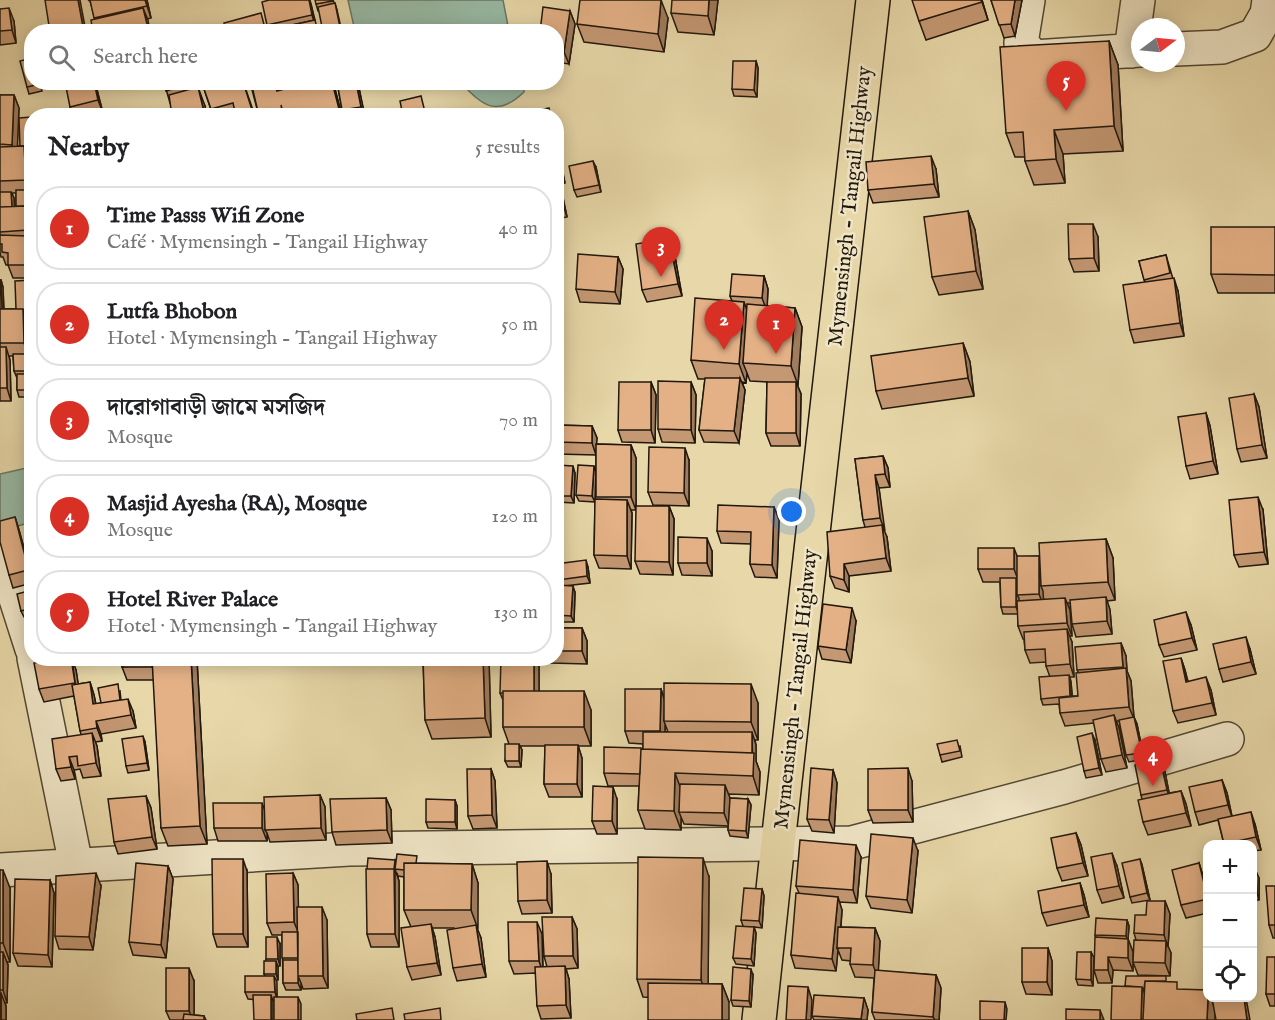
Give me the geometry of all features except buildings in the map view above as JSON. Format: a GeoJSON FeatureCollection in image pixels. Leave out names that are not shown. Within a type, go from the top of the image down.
{"type":"FeatureCollection","features":[{"type":"Feature","properties":{"kind":"highway","name":"Mymensingh - Tangail Highway"},"geometry":{"type":"LineString","coordinates":[[759,1020],[873,0]]}},
{"type":"Feature","properties":{"kind":"street"},"geometry":{"type":"LineString","coordinates":[[1028,0],[1020,43],[1034,57],[1131,51]]}},
{"type":"Feature","properties":{"kind":"street"},"geometry":{"type":"LineString","coordinates":[[1137,18],[1138,0]]}},
{"type":"Feature","properties":{"kind":"street"},"geometry":{"type":"LineString","coordinates":[[1185,49],[1222,47],[1255,35],[1267,14],[1269,0]]}},
{"type":"Feature","properties":{"kind":"street"},"geometry":{"type":"LineString","coordinates":[[0,549],[24,624]]}},
{"type":"Feature","properties":{"kind":"street"},"geometry":{"type":"LineString","coordinates":[[35,666],[76,865]]}},
{"type":"Feature","properties":{"kind":"street"},"geometry":{"type":"LineString","coordinates":[[0,870],[349,849],[852,843],[1064,787],[1227,738]]}},
{"type":"Feature","properties":{"kind":"shaded area"},"geometry":{"type":"Polygon","coordinates":[[[348,0],[503,0],[508,24],[353,24],[348,0]]]}},
{"type":"Feature","properties":{"kind":"shaded area"},"geometry":{"type":"Polygon","coordinates":[[[468,90],[524,90],[514,100],[498,107],[483,103],[468,90]]]}},
{"type":"Feature","properties":{"kind":"shaded area"},"geometry":{"type":"Polygon","coordinates":[[[24,469],[24,524],[15,527],[0,526],[0,474],[24,469]]]}},
{"type":"Feature","properties":{"kind":"place","name":"Hotel River Palace"},"geometry":{"type":"Point","coordinates":[1066,111]}},
{"type":"Feature","properties":{"kind":"place","name":"দারোগাবাড়ী জামে মসজিদ"},"geometry":{"type":"Point","coordinates":[661,277]}},
{"type":"Feature","properties":{"kind":"place","name":"Lutfa Bhobon"},"geometry":{"type":"Point","coordinates":[724,350]}},
{"type":"Feature","properties":{"kind":"place","name":"Time Passs Wifi Zone"},"geometry":{"type":"Point","coordinates":[776,354]}},
{"type":"Feature","properties":{"kind":"place","name":"Masjid Ayesha (RA), Mosque"},"geometry":{"type":"Point","coordinates":[1153,786]}}]}
